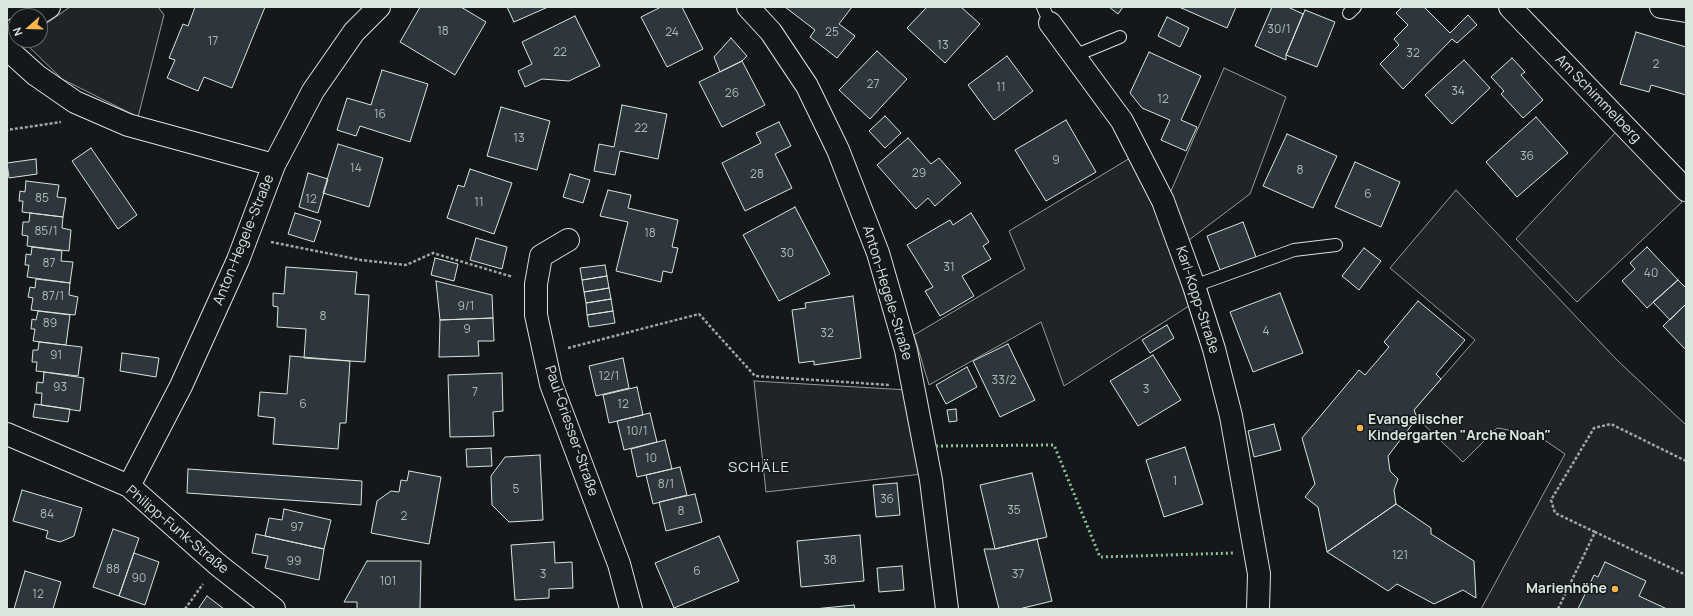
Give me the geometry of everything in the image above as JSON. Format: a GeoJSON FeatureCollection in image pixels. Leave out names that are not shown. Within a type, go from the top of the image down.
{"type":"FeatureCollection","features":[{"type":"Feature","properties":{"kind":"street","name":"Anton-Hegele-Straße"},"geometry":{"type":"LineString","coordinates":[[129,486],[181,386],[238,260],[274,165],[313,92],[354,32],[379,7]]}},
{"type":"Feature","properties":{"kind":"street","name":"Anton-Hegele-Straße"},"geometry":{"type":"LineString","coordinates":[[748,7],[771,32],[806,86],[838,150],[878,253],[906,350],[931,480],[947,609]]}},
{"type":"Feature","properties":{"kind":"street","name":"Am Schimmelberg"},"geometry":{"type":"LineString","coordinates":[[1510,7],[1686,190]]}},
{"type":"Feature","properties":{"kind":"street"},"geometry":{"type":"LineString","coordinates":[[1661,7],[1686,11]]}},
{"type":"Feature","properties":{"kind":"street","name":"Karl-Kopp-Straße"},"geometry":{"type":"LineString","coordinates":[[1047,15],[1074,56],[1122,121],[1163,201],[1194,286],[1214,349],[1231,416],[1259,574],[1258,609]]}},
{"type":"Feature","properties":{"kind":"street"},"geometry":{"type":"LineString","coordinates":[[7,49],[36,75],[75,102],[128,125],[274,165]]}},
{"type":"Feature","properties":{"kind":"street","name":"Paul-Griesser-Straße"},"geometry":{"type":"LineString","coordinates":[[568,240],[541,256],[536,284],[536,315],[552,384],[619,564],[631,609]]}},
{"type":"Feature","properties":{"kind":"street","name":"Philipp-Funk-Straße"},"geometry":{"type":"LineString","coordinates":[[7,434],[129,486],[217,564],[274,609]]}},
{"type":"Feature","properties":{"kind":"lane"},"geometry":{"type":"LineString","coordinates":[[1074,56],[1120,37]]}},
{"type":"Feature","properties":{"kind":"lane"},"geometry":{"type":"LineString","coordinates":[[1194,286],[1294,250],[1336,245]]}},
{"type":"Feature","properties":{"kind":"path"},"geometry":{"type":"LineString","coordinates":[[7,132],[7,130],[62,122]]}},
{"type":"Feature","properties":{"kind":"path"},"geometry":{"type":"LineString","coordinates":[[246,237],[361,260],[406,265],[433,253],[536,284]]}},
{"type":"Feature","properties":{"kind":"path"},"geometry":{"type":"LineString","coordinates":[[544,354],[699,314],[755,376],[913,387]]}},
{"type":"Feature","properties":{"kind":"path"},"geometry":{"type":"LineString","coordinates":[[1686,461],[1611,424],[1594,428],[1551,500],[1555,513],[1686,574]]}},
{"type":"Feature","properties":{"kind":"path"},"geometry":{"type":"LineString","coordinates":[[1558,609],[1594,532]]}},
{"type":"Feature","properties":{"kind":"path"},"geometry":{"type":"LineString","coordinates":[[185,609],[217,564]]}},
{"type":"Feature","properties":{"kind":"shaded area"},"geometry":{"type":"Polygon","coordinates":[[[70,7],[158,7],[164,15],[138,117],[62,79],[30,48],[48,48],[48,22],[70,7]]]}},
{"type":"Feature","properties":{"kind":"shaded area"},"geometry":{"type":"Polygon","coordinates":[[[1224,68],[1286,97],[1250,194],[1185,243],[1168,198],[1224,68]]]}},
{"type":"Feature","properties":{"kind":"shaded area"},"geometry":{"type":"Polygon","coordinates":[[[1616,132],[1682,202],[1577,302],[1516,239],[1616,132]]]}},
{"type":"Feature","properties":{"kind":"shaded area"},"geometry":{"type":"Polygon","coordinates":[[[1135,155],[1192,304],[1064,386],[1041,322],[929,385],[914,335],[1025,269],[1009,231],[1135,155]]]}},
{"type":"Feature","properties":{"kind":"shaded area"},"geometry":{"type":"Polygon","coordinates":[[[1456,190],[1617,360],[1686,425],[1686,609],[1481,609],[1565,454],[1537,435],[1497,428],[1463,462],[1417,418],[1414,410],[1475,340],[1390,268],[1456,190]]]}},
{"type":"Feature","properties":{"kind":"shaded area"},"geometry":{"type":"Polygon","coordinates":[[[754,381],[908,390],[922,474],[766,492],[754,381]]]}},
{"type":"Feature","properties":{"kind":"building"},"geometry":{"type":"Polygon","coordinates":[[[195,7],[265,7],[232,88],[204,77],[198,91],[167,78],[175,60],[169,58],[183,24],[188,26],[195,7]]]}},
{"type":"Feature","properties":{"kind":"building"},"geometry":{"type":"Polygon","coordinates":[[[420,7],[461,7],[486,22],[455,75],[400,42],[420,7]]]}},
{"type":"Feature","properties":{"kind":"building"},"geometry":{"type":"Polygon","coordinates":[[[507,7],[548,7],[514,22],[507,7]]]}},
{"type":"Feature","properties":{"kind":"building"},"geometry":{"type":"Polygon","coordinates":[[[661,7],[682,7],[703,49],[667,67],[641,17],[661,7]]]}},
{"type":"Feature","properties":{"kind":"building"},"geometry":{"type":"Polygon","coordinates":[[[785,7],[852,7],[839,24],[855,36],[837,58],[810,37],[815,30],[785,7]]]}},
{"type":"Feature","properties":{"kind":"building"},"geometry":{"type":"Polygon","coordinates":[[[927,7],[961,7],[980,24],[945,63],[907,28],[927,7]]]}},
{"type":"Feature","properties":{"kind":"building"},"geometry":{"type":"Polygon","coordinates":[[[1109,7],[1123,7],[1118,14],[1109,7]]]}},
{"type":"Feature","properties":{"kind":"building"},"geometry":{"type":"Polygon","coordinates":[[[1179,7],[1236,7],[1227,28],[1179,7]]]}},
{"type":"Feature","properties":{"kind":"building"},"geometry":{"type":"Polygon","coordinates":[[[1272,7],[1288,7],[1303,14],[1286,55],[1286,60],[1255,46],[1272,7]]]}},
{"type":"Feature","properties":{"kind":"building"},"geometry":{"type":"Polygon","coordinates":[[[1402,7],[1424,7],[1450,33],[1468,15],[1477,25],[1457,43],[1452,39],[1403,89],[1380,64],[1399,45],[1394,39],[1408,25],[1396,13],[1402,7]]]}},
{"type":"Feature","properties":{"kind":"building"},"geometry":{"type":"Polygon","coordinates":[[[1305,10],[1335,22],[1317,67],[1286,55],[1305,10]]]}},
{"type":"Feature","properties":{"kind":"building"},"geometry":{"type":"Polygon","coordinates":[[[575,16],[600,66],[569,81],[542,79],[525,87],[518,71],[532,64],[522,42],[575,16]]]}},
{"type":"Feature","properties":{"kind":"building"},"geometry":{"type":"Polygon","coordinates":[[[1167,17],[1189,28],[1180,47],[1158,36],[1167,17]]]}},
{"type":"Feature","properties":{"kind":"building"},"geometry":{"type":"Polygon","coordinates":[[[1636,32],[1686,47],[1686,95],[1651,85],[1649,92],[1620,84],[1636,32]]]}},
{"type":"Feature","properties":{"kind":"building"},"geometry":{"type":"Polygon","coordinates":[[[731,38],[747,56],[742,61],[720,72],[714,57],[731,38]]]}},
{"type":"Feature","properties":{"kind":"building"},"geometry":{"type":"Polygon","coordinates":[[[877,51],[907,79],[870,119],[839,90],[877,51]]]}},
{"type":"Feature","properties":{"kind":"building"},"geometry":{"type":"Polygon","coordinates":[[[1149,52],[1201,76],[1181,120],[1197,127],[1186,151],[1161,140],[1170,120],[1142,108],[1130,93],[1149,52]]]}},
{"type":"Feature","properties":{"kind":"building"},"geometry":{"type":"Polygon","coordinates":[[[1007,56],[1033,91],[994,120],[968,85],[1007,56]]]}},
{"type":"Feature","properties":{"kind":"building"},"geometry":{"type":"Polygon","coordinates":[[[1512,58],[1525,72],[1521,75],[1543,100],[1523,118],[1501,94],[1504,91],[1491,77],[1512,58]]]}},
{"type":"Feature","properties":{"kind":"building"},"geometry":{"type":"Polygon","coordinates":[[[1464,60],[1490,88],[1452,124],[1425,95],[1464,60]]]}},
{"type":"Feature","properties":{"kind":"building"},"geometry":{"type":"Polygon","coordinates":[[[742,61],[765,105],[722,127],[699,82],[742,61]]]}},
{"type":"Feature","properties":{"kind":"building"},"geometry":{"type":"Polygon","coordinates":[[[382,70],[428,84],[410,142],[360,126],[356,136],[337,130],[347,98],[371,105],[382,70]]]}},
{"type":"Feature","properties":{"kind":"building"},"geometry":{"type":"Polygon","coordinates":[[[622,105],[667,114],[658,159],[620,151],[615,175],[594,171],[599,144],[614,147],[622,105]]]}},
{"type":"Feature","properties":{"kind":"building"},"geometry":{"type":"Polygon","coordinates":[[[501,107],[550,121],[537,170],[487,156],[501,107]]]}},
{"type":"Feature","properties":{"kind":"building"},"geometry":{"type":"Polygon","coordinates":[[[885,116],[901,133],[885,148],[869,131],[885,116]]]}},
{"type":"Feature","properties":{"kind":"building"},"geometry":{"type":"Polygon","coordinates":[[[1536,117],[1568,153],[1517,197],[1486,162],[1536,117]]]}},
{"type":"Feature","properties":{"kind":"building"},"geometry":{"type":"Polygon","coordinates":[[[1066,120],[1096,172],[1046,201],[1015,150],[1066,120]]]}},
{"type":"Feature","properties":{"kind":"building"},"geometry":{"type":"Polygon","coordinates":[[[779,122],[791,146],[775,154],[792,188],[745,211],[722,163],[761,143],[756,133],[779,122]]]}},
{"type":"Feature","properties":{"kind":"building"},"geometry":{"type":"Polygon","coordinates":[[[1287,134],[1337,156],[1313,208],[1263,186],[1287,134]]]}},
{"type":"Feature","properties":{"kind":"building"},"geometry":{"type":"Polygon","coordinates":[[[908,138],[931,164],[939,158],[961,183],[935,206],[928,198],[916,209],[877,165],[908,138]]]}},
{"type":"Feature","properties":{"kind":"building"},"geometry":{"type":"Polygon","coordinates":[[[338,144],[383,158],[369,207],[323,193],[338,144]]]}},
{"type":"Feature","properties":{"kind":"building"},"geometry":{"type":"Polygon","coordinates":[[[91,148],[137,215],[118,229],[72,161],[91,148]]]}},
{"type":"Feature","properties":{"kind":"building"},"geometry":{"type":"Polygon","coordinates":[[[36,159],[37,174],[9,178],[7,163],[36,159]]]}},
{"type":"Feature","properties":{"kind":"building"},"geometry":{"type":"Polygon","coordinates":[[[1355,162],[1400,182],[1381,227],[1335,207],[1355,162]]]}},
{"type":"Feature","properties":{"kind":"building"},"geometry":{"type":"Polygon","coordinates":[[[470,169],[512,183],[494,234],[447,218],[458,185],[464,187],[470,169]]]}},
{"type":"Feature","properties":{"kind":"building"},"geometry":{"type":"Polygon","coordinates":[[[308,173],[328,179],[318,213],[299,207],[308,173]]]}},
{"type":"Feature","properties":{"kind":"building"},"geometry":{"type":"Polygon","coordinates":[[[570,174],[590,180],[583,203],[563,197],[570,174]]]}},
{"type":"Feature","properties":{"kind":"building"},"geometry":{"type":"Polygon","coordinates":[[[26,181],[59,185],[57,197],[66,198],[63,217],[22,212],[23,201],[19,201],[20,191],[25,192],[26,181]]]}},
{"type":"Feature","properties":{"kind":"building"},"geometry":{"type":"Polygon","coordinates":[[[608,190],[631,195],[628,208],[678,220],[672,247],[678,248],[672,273],[663,271],[661,282],[616,271],[628,222],[600,216],[608,190]]]}},
{"type":"Feature","properties":{"kind":"building"},"geometry":{"type":"Polygon","coordinates":[[[795,207],[830,274],[779,301],[743,235],[795,207]]]}},
{"type":"Feature","properties":{"kind":"building"},"geometry":{"type":"Polygon","coordinates":[[[30,213],[63,217],[62,228],[71,230],[69,251],[27,246],[28,236],[22,235],[23,222],[29,222],[30,213]]]}},
{"type":"Feature","properties":{"kind":"building"},"geometry":{"type":"Polygon","coordinates":[[[295,213],[321,221],[314,242],[288,234],[295,213]]]}},
{"type":"Feature","properties":{"kind":"building"},"geometry":{"type":"Polygon","coordinates":[[[971,213],[989,242],[983,246],[991,259],[962,276],[974,296],[940,316],[925,291],[933,287],[907,245],[950,220],[953,225],[971,213]]]}},
{"type":"Feature","properties":{"kind":"building"},"geometry":{"type":"Polygon","coordinates":[[[1243,222],[1256,257],[1220,270],[1207,236],[1243,222]]]}},
{"type":"Feature","properties":{"kind":"building"},"geometry":{"type":"Polygon","coordinates":[[[476,238],[507,247],[502,269],[470,260],[476,238]]]}},
{"type":"Feature","properties":{"kind":"building"},"geometry":{"type":"Polygon","coordinates":[[[32,247],[62,251],[61,261],[73,262],[70,283],[27,277],[29,265],[25,265],[26,254],[31,255],[32,247]]]}},
{"type":"Feature","properties":{"kind":"building"},"geometry":{"type":"Polygon","coordinates":[[[1647,247],[1678,280],[1647,308],[1622,281],[1635,269],[1630,263],[1647,247]]]}},
{"type":"Feature","properties":{"kind":"building"},"geometry":{"type":"Polygon","coordinates":[[[1364,248],[1381,261],[1359,290],[1342,276],[1364,248]]]}},
{"type":"Feature","properties":{"kind":"building"},"geometry":{"type":"Polygon","coordinates":[[[435,258],[458,264],[454,281],[431,275],[435,258]]]}},
{"type":"Feature","properties":{"kind":"building"},"geometry":{"type":"Polygon","coordinates":[[[605,265],[607,276],[582,280],[580,268],[605,265]]]}},
{"type":"Feature","properties":{"kind":"building"},"geometry":{"type":"Polygon","coordinates":[[[286,267],[357,272],[355,294],[369,295],[365,362],[304,358],[306,329],[277,327],[278,307],[273,306],[273,293],[284,294],[286,267]]]}},
{"type":"Feature","properties":{"kind":"building"},"geometry":{"type":"Polygon","coordinates":[[[607,276],[609,288],[584,292],[582,280],[607,276]]]}},
{"type":"Feature","properties":{"kind":"building"},"geometry":{"type":"Polygon","coordinates":[[[36,279],[70,283],[69,295],[78,297],[75,315],[31,310],[33,298],[28,297],[30,287],[35,288],[36,279]]]}},
{"type":"Feature","properties":{"kind":"building"},"geometry":{"type":"Polygon","coordinates":[[[1678,280],[1686,288],[1686,304],[1670,320],[1653,302],[1678,280]]]}},
{"type":"Feature","properties":{"kind":"building"},"geometry":{"type":"Polygon","coordinates":[[[436,281],[492,295],[493,318],[440,320],[436,281]]]}},
{"type":"Feature","properties":{"kind":"building"},"geometry":{"type":"Polygon","coordinates":[[[609,288],[611,299],[586,303],[584,292],[609,288]]]}},
{"type":"Feature","properties":{"kind":"building"},"geometry":{"type":"Polygon","coordinates":[[[1280,293],[1303,353],[1253,372],[1230,312],[1280,293]]]}},
{"type":"Feature","properties":{"kind":"building"},"geometry":{"type":"Polygon","coordinates":[[[853,296],[861,358],[814,365],[814,361],[799,363],[792,310],[806,308],[805,303],[853,296]]]}},
{"type":"Feature","properties":{"kind":"building"},"geometry":{"type":"Polygon","coordinates":[[[611,299],[613,311],[587,315],[586,303],[611,299]]]}},
{"type":"Feature","properties":{"kind":"building","name":"Evangelischer Kindergarten \"Arche Noah\""},"geometry":{"type":"Polygon","coordinates":[[[1418,301],[1465,340],[1436,374],[1441,379],[1414,410],[1417,418],[1388,456],[1390,471],[1398,479],[1394,490],[1396,504],[1327,552],[1318,507],[1305,497],[1315,484],[1302,438],[1359,370],[1365,375],[1389,347],[1384,342],[1418,301]]]}},
{"type":"Feature","properties":{"kind":"building"},"geometry":{"type":"Polygon","coordinates":[[[1686,304],[1686,350],[1663,326],[1686,304]]]}},
{"type":"Feature","properties":{"kind":"building"},"geometry":{"type":"Polygon","coordinates":[[[38,311],[70,315],[66,345],[33,341],[35,329],[31,329],[32,319],[36,320],[38,311]]]}},
{"type":"Feature","properties":{"kind":"building"},"geometry":{"type":"Polygon","coordinates":[[[613,311],[615,323],[589,327],[587,315],[613,311]]]}},
{"type":"Feature","properties":{"kind":"building"},"geometry":{"type":"Polygon","coordinates":[[[493,318],[494,341],[478,341],[479,356],[439,357],[440,320],[493,318]]]}},
{"type":"Feature","properties":{"kind":"building"},"geometry":{"type":"Polygon","coordinates":[[[1167,325],[1174,338],[1150,353],[1142,340],[1167,325]]]}},
{"type":"Feature","properties":{"kind":"building"},"geometry":{"type":"Polygon","coordinates":[[[39,342],[82,347],[78,376],[36,371],[37,362],[32,362],[33,350],[38,350],[39,342]]]}},
{"type":"Feature","properties":{"kind":"building"},"geometry":{"type":"Polygon","coordinates":[[[1008,344],[1035,400],[1000,417],[973,361],[1008,344]]]}},
{"type":"Feature","properties":{"kind":"building"},"geometry":{"type":"Polygon","coordinates":[[[122,353],[159,358],[156,377],[120,371],[122,353]]]}},
{"type":"Feature","properties":{"kind":"building"},"geometry":{"type":"Polygon","coordinates":[[[1153,355],[1181,400],[1138,426],[1110,381],[1153,355]]]}},
{"type":"Feature","properties":{"kind":"building"},"geometry":{"type":"Polygon","coordinates":[[[290,356],[350,361],[346,423],[340,423],[338,449],[273,444],[275,418],[258,416],[260,392],[287,394],[290,356]]]}},
{"type":"Feature","properties":{"kind":"building"},"geometry":{"type":"Polygon","coordinates":[[[623,358],[629,388],[596,396],[589,366],[623,358]]]}},
{"type":"Feature","properties":{"kind":"building"},"geometry":{"type":"Polygon","coordinates":[[[967,367],[977,387],[946,404],[936,385],[967,367]]]}},
{"type":"Feature","properties":{"kind":"building"},"geometry":{"type":"Polygon","coordinates":[[[44,372],[84,378],[80,411],[41,405],[42,393],[36,393],[37,382],[43,383],[44,372]]]}},
{"type":"Feature","properties":{"kind":"building"},"geometry":{"type":"Polygon","coordinates":[[[502,373],[503,411],[493,412],[494,436],[450,437],[448,375],[502,373]]]}},
{"type":"Feature","properties":{"kind":"building"},"geometry":{"type":"Polygon","coordinates":[[[637,387],[643,415],[609,423],[603,395],[637,387]]]}},
{"type":"Feature","properties":{"kind":"building"},"geometry":{"type":"Polygon","coordinates":[[[35,404],[70,409],[68,422],[33,417],[35,404]]]}},
{"type":"Feature","properties":{"kind":"building"},"geometry":{"type":"Polygon","coordinates":[[[956,409],[957,421],[949,422],[947,410],[956,409]]]}},
{"type":"Feature","properties":{"kind":"building"},"geometry":{"type":"Polygon","coordinates":[[[650,413],[657,442],[624,450],[617,421],[650,413]]]}},
{"type":"Feature","properties":{"kind":"building"},"geometry":{"type":"Polygon","coordinates":[[[1274,424],[1281,450],[1254,457],[1248,431],[1274,424]]]}},
{"type":"Feature","properties":{"kind":"building"},"geometry":{"type":"Polygon","coordinates":[[[665,440],[672,469],[637,477],[631,449],[665,440]]]}},
{"type":"Feature","properties":{"kind":"building"},"geometry":{"type":"Polygon","coordinates":[[[1185,447],[1203,504],[1164,517],[1146,460],[1185,447]]]}},
{"type":"Feature","properties":{"kind":"building"},"geometry":{"type":"Polygon","coordinates":[[[491,448],[492,466],[467,467],[466,449],[491,448]]]}},
{"type":"Feature","properties":{"kind":"building"},"geometry":{"type":"Polygon","coordinates":[[[540,455],[543,520],[509,522],[492,505],[491,476],[505,457],[540,455]]]}},
{"type":"Feature","properties":{"kind":"building"},"geometry":{"type":"Polygon","coordinates":[[[680,467],[687,495],[653,504],[646,475],[680,467]]]}},
{"type":"Feature","properties":{"kind":"building"},"geometry":{"type":"Polygon","coordinates":[[[188,469],[362,481],[361,505],[187,493],[188,469]]]}},
{"type":"Feature","properties":{"kind":"building"},"geometry":{"type":"Polygon","coordinates":[[[409,471],[441,477],[429,544],[371,533],[377,501],[391,491],[399,492],[401,480],[407,481],[409,471]]]}},
{"type":"Feature","properties":{"kind":"building"},"geometry":{"type":"Polygon","coordinates":[[[1032,473],[1047,537],[995,549],[980,485],[1032,473]]]}},
{"type":"Feature","properties":{"kind":"building"},"geometry":{"type":"Polygon","coordinates":[[[897,483],[900,515],[876,517],[873,485],[897,483]]]}},
{"type":"Feature","properties":{"kind":"building"},"geometry":{"type":"Polygon","coordinates":[[[22,490],[82,508],[74,536],[60,542],[46,538],[48,531],[13,521],[22,490]]]}},
{"type":"Feature","properties":{"kind":"building"},"geometry":{"type":"Polygon","coordinates":[[[695,494],[702,522],[666,531],[659,502],[695,494]]]}},
{"type":"Feature","properties":{"kind":"building"},"geometry":{"type":"Polygon","coordinates":[[[1396,504],[1431,528],[1431,534],[1474,561],[1476,598],[1463,590],[1434,604],[1397,584],[1388,591],[1327,552],[1396,504]]]}},
{"type":"Feature","properties":{"kind":"building"},"geometry":{"type":"Polygon","coordinates":[[[284,509],[331,520],[324,549],[265,536],[269,518],[282,520],[284,509]]]}},
{"type":"Feature","properties":{"kind":"building"},"geometry":{"type":"Polygon","coordinates":[[[113,529],[139,538],[119,596],[93,587],[113,529]]]}},
{"type":"Feature","properties":{"kind":"building"},"geometry":{"type":"Polygon","coordinates":[[[256,534],[324,549],[319,580],[265,568],[268,556],[252,553],[256,534]]]}},
{"type":"Feature","properties":{"kind":"building"},"geometry":{"type":"Polygon","coordinates":[[[860,535],[864,581],[801,587],[797,541],[860,535]]]}},
{"type":"Feature","properties":{"kind":"building"},"geometry":{"type":"Polygon","coordinates":[[[719,536],[739,581],[674,608],[655,563],[719,536]]]}},
{"type":"Feature","properties":{"kind":"building"},"geometry":{"type":"Polygon","coordinates":[[[1037,539],[1052,601],[1019,609],[999,609],[984,549],[995,549],[1037,539]]]}},
{"type":"Feature","properties":{"kind":"building"},"geometry":{"type":"Polygon","coordinates":[[[554,542],[555,563],[572,562],[573,588],[549,589],[549,598],[515,600],[511,545],[554,542]]]}},
{"type":"Feature","properties":{"kind":"building"},"geometry":{"type":"Polygon","coordinates":[[[134,553],[159,562],[145,605],[119,596],[134,553]]]}},
{"type":"Feature","properties":{"kind":"building"},"geometry":{"type":"Polygon","coordinates":[[[367,561],[421,561],[420,609],[357,609],[357,602],[344,602],[367,561]]]}},
{"type":"Feature","properties":{"kind":"building","name":"Marienhöhe"},"geometry":{"type":"Polygon","coordinates":[[[1605,562],[1646,581],[1639,596],[1667,609],[1578,609],[1594,575],[1598,577],[1605,562]]]}},
{"type":"Feature","properties":{"kind":"building"},"geometry":{"type":"Polygon","coordinates":[[[902,566],[904,590],[879,592],[877,568],[902,566]]]}},
{"type":"Feature","properties":{"kind":"building"},"geometry":{"type":"Polygon","coordinates":[[[25,571],[61,582],[53,609],[14,609],[25,571]]]}},
{"type":"Feature","properties":{"kind":"building"},"geometry":{"type":"Polygon","coordinates":[[[207,596],[224,609],[198,609],[207,596]]]}},
{"type":"Feature","properties":{"kind":"building"},"geometry":{"type":"Polygon","coordinates":[[[854,605],[855,609],[814,609],[854,605]]]}},
{"type":"Feature","properties":{"kind":"hedge"},"geometry":{"type":"LineString","coordinates":[[936,446],[1054,445],[1100,557],[1235,553]]}},
{"type":"Feature","properties":{"kind":"place","name":"Evangelischer Kindergarten \"Arche Noah\""},"geometry":{"type":"Point","coordinates":[1360,428]}},
{"type":"Feature","properties":{"kind":"place","name":"Marienhöhe"},"geometry":{"type":"Point","coordinates":[1615,589]}},
{"type":"Feature","properties":{"kind":"district","name":"SCHÄLE"},"geometry":{"type":"Point","coordinates":[759,468]}}]}
